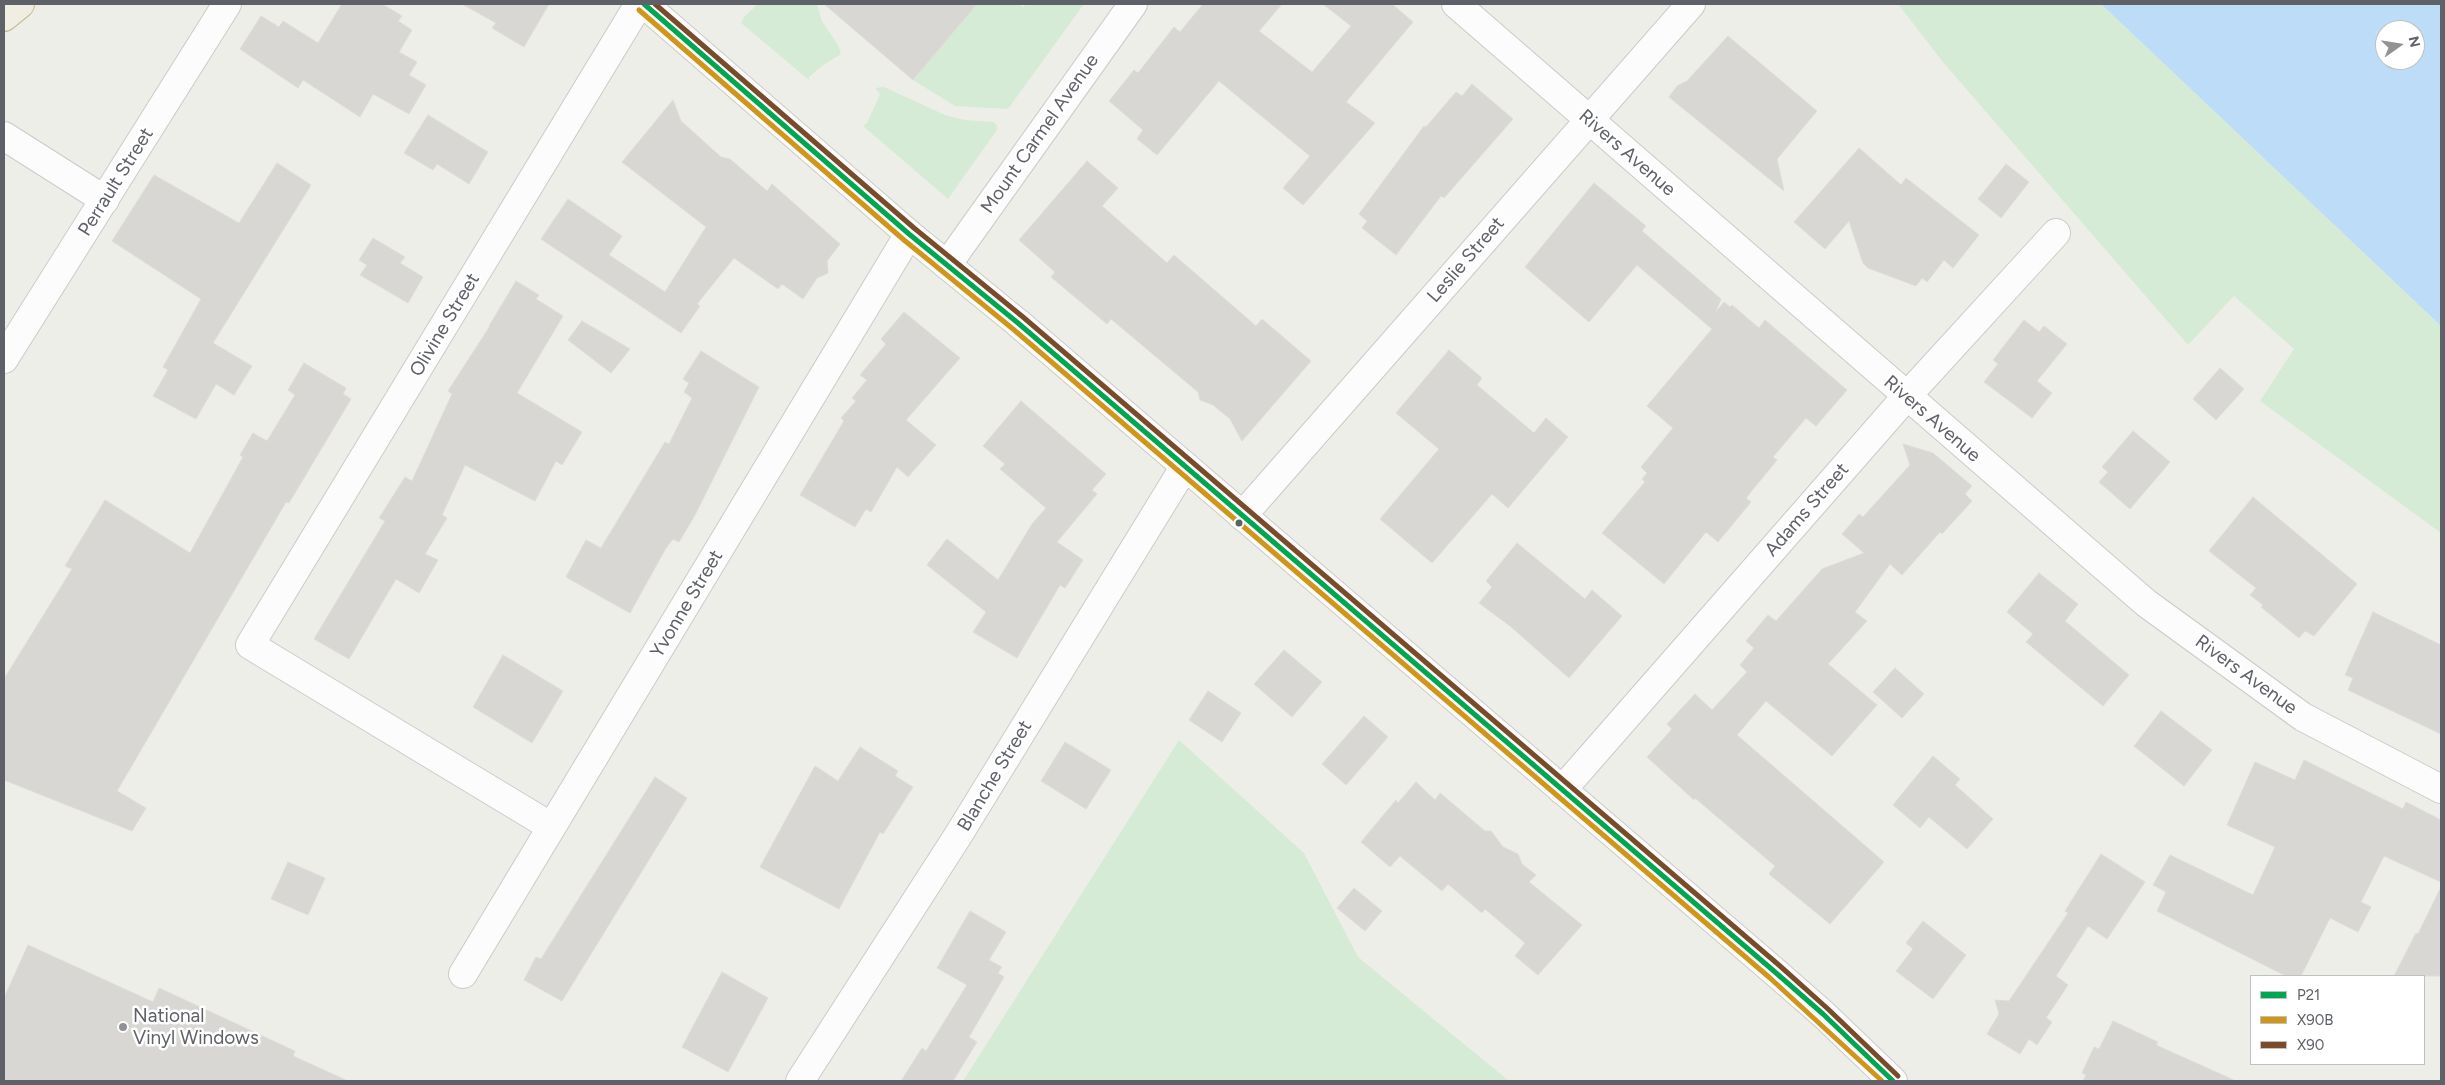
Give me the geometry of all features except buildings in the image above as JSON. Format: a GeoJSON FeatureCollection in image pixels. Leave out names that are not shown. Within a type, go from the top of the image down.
{"type":"FeatureCollection","features":[{"type":"Feature","properties":{"kind":"highway"},"geometry":{"type":"LineString","coordinates":[[4,18],[20,4]]}},
{"type":"Feature","properties":{"kind":"street","name":"Perrault Street"},"geometry":{"type":"LineString","coordinates":[[4,359],[227,4]]}},
{"type":"Feature","properties":{"kind":"street","name":"Olivine Street"},"geometry":{"type":"LineString","coordinates":[[550,826],[250,646],[638,4]]}},
{"type":"Feature","properties":{"kind":"street"},"geometry":{"type":"LineString","coordinates":[[644,4],[910,234],[1185,466],[1823,1014],[1893,1081]]}},
{"type":"Feature","properties":{"kind":"street","name":"Mount Carmel Avenue"},"geometry":{"type":"LineString","coordinates":[[947,265],[1132,4]]}},
{"type":"Feature","properties":{"kind":"street","name":"Rivers Avenue"},"geometry":{"type":"LineString","coordinates":[[1456,4],[1906,397],[2154,609],[2303,717],[2441,789]]}},
{"type":"Feature","properties":{"kind":"street","name":"Leslie Street"},"geometry":{"type":"LineString","coordinates":[[1242,516],[1588,119],[1691,4]]}},
{"type":"Feature","properties":{"kind":"street"},"geometry":{"type":"LineString","coordinates":[[4,136],[105,200]]}},
{"type":"Feature","properties":{"kind":"street","name":"Yvonne Street"},"geometry":{"type":"LineString","coordinates":[[463,974],[550,826],[700,584],[910,234]]}},
{"type":"Feature","properties":{"kind":"street","name":"Adams Street"},"geometry":{"type":"LineString","coordinates":[[1562,790],[1906,397],[2056,234]]}},
{"type":"Feature","properties":{"kind":"street","name":"Blanche Street"},"geometry":{"type":"LineString","coordinates":[[800,1081],[959,834],[1185,466]]}},
{"type":"Feature","properties":{"kind":"green space"},"geometry":{"type":"Polygon","coordinates":[[[758,4],[817,4],[822,21],[838,45],[841,54],[822,66],[809,77],[809,80],[741,23],[744,17],[758,4]]]}},
{"type":"Feature","properties":{"kind":"green space"},"geometry":{"type":"Polygon","coordinates":[[[977,4],[1019,4],[1023,7],[1026,4],[1084,4],[1008,109],[955,106],[913,80],[977,4]]]}},
{"type":"Feature","properties":{"kind":"green space"},"geometry":{"type":"Polygon","coordinates":[[[1898,4],[2101,4],[2441,326],[2441,533],[2260,401],[2294,349],[2234,296],[2188,345],[1942,61],[1898,4]]]}},
{"type":"Feature","properties":{"kind":"green space"},"geometry":{"type":"Polygon","coordinates":[[[884,87],[945,115],[965,120],[993,122],[997,125],[997,130],[948,199],[863,126],[867,123],[880,94],[875,88],[884,87]]]}},
{"type":"Feature","properties":{"kind":"green space"},"geometry":{"type":"Polygon","coordinates":[[[1179,740],[1304,853],[1358,957],[1509,1081],[963,1081],[1179,740]]]}},
{"type":"Feature","properties":{"kind":"water"},"geometry":{"type":"Polygon","coordinates":[[[2101,4],[2441,4],[2441,326],[2101,4]]]}},
{"type":"Feature","properties":{"kind":"transit line","name":"P21"},"geometry":{"type":"LineString","coordinates":[[644,4],[909,234],[1018,323],[1775,972],[1823,1014],[1893,1081]]}},
{"type":"Feature","properties":{"kind":"transit line","name":"X90"},"geometry":{"type":"LineString","coordinates":[[655,4],[914,228],[1023,317],[1780,966],[1898,1076]]}},
{"type":"Feature","properties":{"kind":"transit line","name":"X90B"},"geometry":{"type":"LineString","coordinates":[[639,10],[904,240],[1013,329],[1770,978],[1882,1081]]}},
{"type":"Feature","properties":{"kind":"place","name":"National Vinyl Windows"},"geometry":{"type":"Point","coordinates":[123,1027]}}]}
